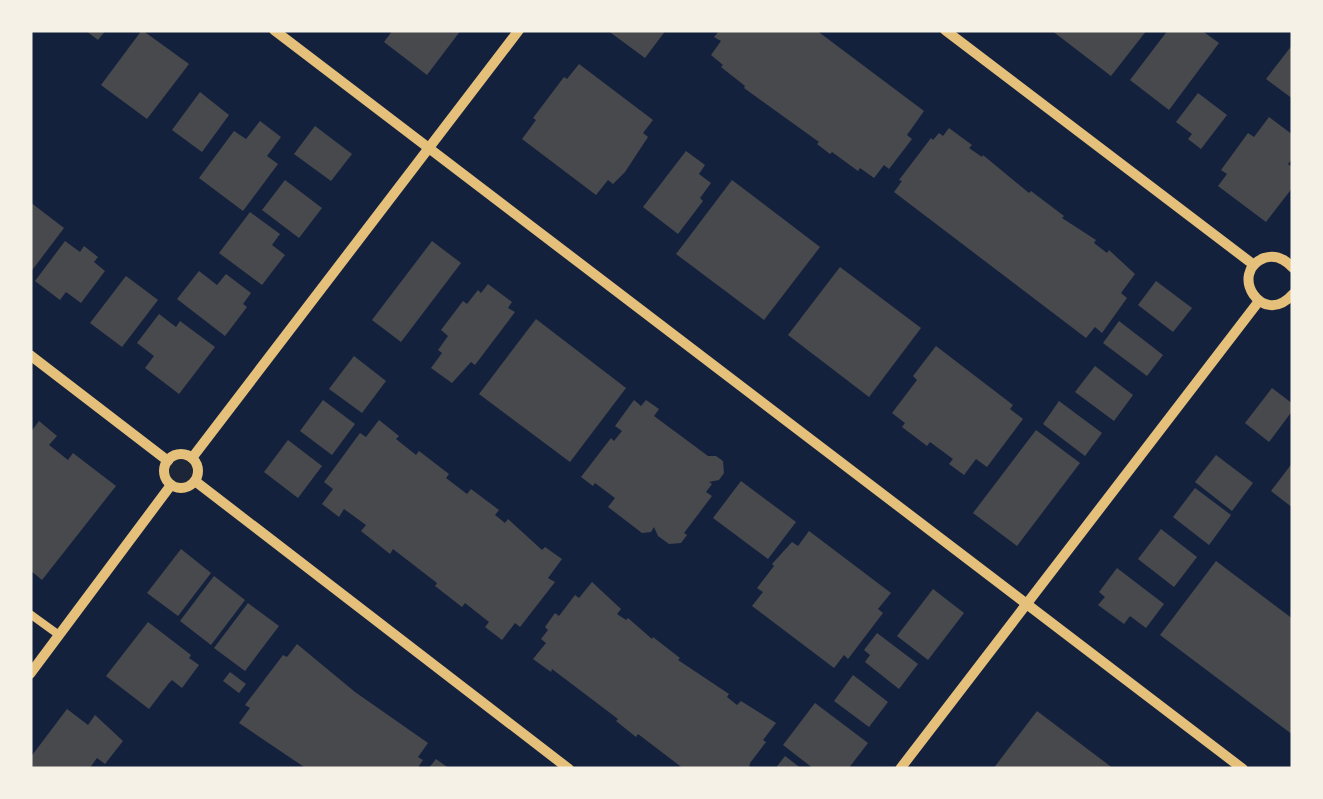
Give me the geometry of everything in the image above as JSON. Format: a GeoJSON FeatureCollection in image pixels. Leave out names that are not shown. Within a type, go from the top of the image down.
{"type":"FeatureCollection","features":[{"type":"Feature","properties":{"kind":"street"},"geometry":{"type":"LineString","coordinates":[[274,30],[1242,769]]}},
{"type":"Feature","properties":{"kind":"street"},"geometry":{"type":"LineString","coordinates":[[192,458],[520,30]]}},
{"type":"Feature","properties":{"kind":"street"},"geometry":{"type":"LineString","coordinates":[[946,30],[1254,265]]}},
{"type":"Feature","properties":{"kind":"street"},"geometry":{"type":"LineString","coordinates":[[1291,262],[1274,256],[1254,265],[1248,280],[1253,295],[1265,304],[1280,304],[1293,294]]}},
{"type":"Feature","properties":{"kind":"street"},"geometry":{"type":"LineString","coordinates":[[900,769],[1259,300]]}},
{"type":"Feature","properties":{"kind":"street"},"geometry":{"type":"LineString","coordinates":[[30,354],[168,460]]}},
{"type":"Feature","properties":{"kind":"street"},"geometry":{"type":"LineString","coordinates":[[177,455],[192,458],[198,466],[195,481],[186,488],[171,485],[165,476],[168,460],[177,455]]}},
{"type":"Feature","properties":{"kind":"street"},"geometry":{"type":"LineString","coordinates":[[195,481],[570,769]]}},
{"type":"Feature","properties":{"kind":"street"},"geometry":{"type":"LineString","coordinates":[[30,674],[171,485]]}},
{"type":"Feature","properties":{"kind":"lane"},"geometry":{"type":"LineString","coordinates":[[30,614],[59,636]]}},
{"type":"Feature","properties":{"kind":"shaded area"},"geometry":{"type":"Polygon","coordinates":[[[181,454],[193,459],[198,471],[193,483],[181,488],[169,483],[164,471],[169,459],[181,454]]]}},
{"type":"Feature","properties":{"kind":"building"},"geometry":{"type":"Polygon","coordinates":[[[85,30],[106,30],[98,40],[85,30]]]}},
{"type":"Feature","properties":{"kind":"building"},"geometry":{"type":"Polygon","coordinates":[[[142,30],[189,64],[147,119],[101,85],[142,30]]]}},
{"type":"Feature","properties":{"kind":"building"},"geometry":{"type":"Polygon","coordinates":[[[393,30],[461,30],[427,75],[384,42],[393,30]]]}},
{"type":"Feature","properties":{"kind":"building"},"geometry":{"type":"Polygon","coordinates":[[[607,30],[666,30],[645,58],[607,30]]]}},
{"type":"Feature","properties":{"kind":"building"},"geometry":{"type":"Polygon","coordinates":[[[720,30],[816,30],[924,111],[907,135],[912,139],[889,169],[884,165],[874,178],[860,168],[858,171],[830,154],[721,67],[711,55],[721,41],[714,37],[720,30]]]}},
{"type":"Feature","properties":{"kind":"building"},"geometry":{"type":"Polygon","coordinates":[[[1051,30],[1147,30],[1111,76],[1051,30]]]}},
{"type":"Feature","properties":{"kind":"building"},"geometry":{"type":"Polygon","coordinates":[[[1168,30],[1201,30],[1219,43],[1169,110],[1130,80],[1168,30]]]}},
{"type":"Feature","properties":{"kind":"building"},"geometry":{"type":"Polygon","coordinates":[[[1293,44],[1293,99],[1266,79],[1293,44]]]}},
{"type":"Feature","properties":{"kind":"building"},"geometry":{"type":"Polygon","coordinates":[[[579,64],[653,120],[643,133],[648,137],[625,172],[613,184],[608,180],[596,195],[522,139],[564,77],[567,79],[579,64]]]}},
{"type":"Feature","properties":{"kind":"building"},"geometry":{"type":"Polygon","coordinates":[[[200,92],[229,115],[202,152],[172,130],[200,92]]]}},
{"type":"Feature","properties":{"kind":"building"},"geometry":{"type":"Polygon","coordinates":[[[1198,93],[1227,115],[1201,149],[1188,139],[1192,134],[1176,122],[1198,93]]]}},
{"type":"Feature","properties":{"kind":"building"},"geometry":{"type":"Polygon","coordinates":[[[1269,117],[1293,135],[1293,158],[1288,164],[1293,168],[1293,187],[1266,222],[1218,186],[1227,174],[1221,170],[1248,133],[1254,137],[1269,117]]]}},
{"type":"Feature","properties":{"kind":"building"},"geometry":{"type":"Polygon","coordinates":[[[260,121],[281,137],[267,156],[278,164],[243,211],[199,178],[234,131],[246,139],[260,121]]]}},
{"type":"Feature","properties":{"kind":"building"},"geometry":{"type":"Polygon","coordinates":[[[315,126],[352,154],[331,181],[294,154],[315,126]]]}},
{"type":"Feature","properties":{"kind":"building"},"geometry":{"type":"Polygon","coordinates":[[[949,128],[972,145],[969,148],[1096,240],[1094,243],[1107,253],[1109,250],[1135,274],[1121,293],[1127,298],[1102,333],[1095,327],[1086,338],[894,192],[931,138],[939,133],[943,136],[949,128]]]}},
{"type":"Feature","properties":{"kind":"building"},"geometry":{"type":"Polygon","coordinates":[[[686,151],[705,165],[699,174],[711,183],[700,198],[703,201],[678,234],[643,207],[686,151]]]}},
{"type":"Feature","properties":{"kind":"building"},"geometry":{"type":"Polygon","coordinates":[[[285,180],[322,208],[299,238],[262,210],[285,180]]]}},
{"type":"Feature","properties":{"kind":"building"},"geometry":{"type":"Polygon","coordinates":[[[732,180],[820,247],[764,320],[676,254],[732,180]]]}},
{"type":"Feature","properties":{"kind":"building"},"geometry":{"type":"Polygon","coordinates":[[[30,202],[64,228],[30,273],[30,202]]]}},
{"type":"Feature","properties":{"kind":"building"},"geometry":{"type":"Polygon","coordinates":[[[250,212],[280,234],[272,245],[285,255],[262,285],[219,253],[250,212]]]}},
{"type":"Feature","properties":{"kind":"building"},"geometry":{"type":"Polygon","coordinates":[[[65,241],[80,252],[84,246],[98,257],[94,262],[105,271],[81,303],[66,292],[60,300],[35,281],[65,241]]]}},
{"type":"Feature","properties":{"kind":"building"},"geometry":{"type":"Polygon","coordinates":[[[432,241],[461,263],[401,342],[372,320],[432,241]]]}},
{"type":"Feature","properties":{"kind":"building"},"geometry":{"type":"Polygon","coordinates":[[[840,267],[921,328],[869,397],[788,335],[840,267]]]}},
{"type":"Feature","properties":{"kind":"building"},"geometry":{"type":"Polygon","coordinates":[[[199,271],[217,285],[226,274],[251,293],[243,304],[247,307],[225,336],[177,299],[199,271]]]}},
{"type":"Feature","properties":{"kind":"building"},"geometry":{"type":"Polygon","coordinates":[[[126,276],[158,300],[122,347],[90,323],[126,276]]]}},
{"type":"Feature","properties":{"kind":"building"},"geometry":{"type":"Polygon","coordinates":[[[1156,281],[1192,308],[1173,332],[1138,305],[1156,281]]]}},
{"type":"Feature","properties":{"kind":"building"},"geometry":{"type":"Polygon","coordinates":[[[488,284],[512,302],[508,308],[515,312],[475,365],[471,362],[452,383],[431,368],[448,336],[441,330],[463,301],[467,304],[488,284]]]}},
{"type":"Feature","properties":{"kind":"building"},"geometry":{"type":"Polygon","coordinates":[[[159,314],[176,327],[180,321],[215,347],[179,394],[145,368],[154,356],[137,343],[159,314]]]}},
{"type":"Feature","properties":{"kind":"building"},"geometry":{"type":"Polygon","coordinates":[[[536,319],[626,388],[570,462],[479,394],[536,319]]]}},
{"type":"Feature","properties":{"kind":"building"},"geometry":{"type":"Polygon","coordinates":[[[1119,321],[1163,355],[1147,376],[1103,343],[1119,321]]]}},
{"type":"Feature","properties":{"kind":"building"},"geometry":{"type":"Polygon","coordinates":[[[936,346],[1013,405],[1010,409],[1023,419],[987,467],[976,459],[964,475],[949,464],[953,459],[930,442],[927,446],[902,427],[905,423],[892,413],[936,346]]]}},
{"type":"Feature","properties":{"kind":"building"},"geometry":{"type":"Polygon","coordinates":[[[354,356],[386,381],[362,413],[329,389],[354,356]]]}},
{"type":"Feature","properties":{"kind":"building"},"geometry":{"type":"Polygon","coordinates":[[[1095,366],[1133,395],[1114,421],[1075,392],[1095,366]]]}},
{"type":"Feature","properties":{"kind":"building"},"geometry":{"type":"Polygon","coordinates":[[[1272,388],[1293,404],[1293,410],[1269,442],[1245,423],[1272,388]]]}},
{"type":"Feature","properties":{"kind":"building"},"geometry":{"type":"Polygon","coordinates":[[[323,400],[355,424],[332,455],[300,431],[323,400]]]}},
{"type":"Feature","properties":{"kind":"building"},"geometry":{"type":"Polygon","coordinates":[[[634,400],[641,406],[646,400],[659,409],[654,416],[708,456],[723,461],[724,473],[719,480],[709,482],[712,484],[706,492],[712,496],[684,533],[687,535],[681,543],[669,544],[654,527],[651,532],[642,533],[608,507],[615,498],[581,477],[611,438],[614,441],[622,431],[615,426],[634,400]]]}},
{"type":"Feature","properties":{"kind":"building"},"geometry":{"type":"Polygon","coordinates":[[[1059,401],[1102,433],[1085,456],[1043,424],[1059,401]]]}},
{"type":"Feature","properties":{"kind":"building"},"geometry":{"type":"Polygon","coordinates":[[[379,420],[416,455],[419,451],[449,474],[446,478],[467,494],[471,489],[499,510],[495,515],[505,523],[508,519],[542,550],[545,547],[562,559],[548,578],[555,582],[520,627],[515,623],[502,640],[485,627],[489,622],[465,603],[462,607],[393,549],[390,554],[361,531],[366,525],[344,509],[339,517],[322,504],[333,489],[324,482],[360,433],[366,437],[379,420]]]}},
{"type":"Feature","properties":{"kind":"building"},"geometry":{"type":"Polygon","coordinates":[[[39,421],[57,436],[49,445],[68,460],[73,453],[116,486],[42,580],[30,570],[30,433],[39,421]]]}},
{"type":"Feature","properties":{"kind":"building"},"geometry":{"type":"Polygon","coordinates":[[[1036,430],[1080,463],[1017,546],[973,513],[1036,430]]]}},
{"type":"Feature","properties":{"kind":"building"},"geometry":{"type":"Polygon","coordinates":[[[288,440],[322,466],[298,498],[264,472],[288,440]]]}},
{"type":"Feature","properties":{"kind":"building"},"geometry":{"type":"Polygon","coordinates":[[[1216,455],[1253,483],[1232,511],[1195,482],[1216,455]]]}},
{"type":"Feature","properties":{"kind":"building"},"geometry":{"type":"Polygon","coordinates":[[[1293,462],[1293,508],[1271,491],[1293,462]]]}},
{"type":"Feature","properties":{"kind":"building"},"geometry":{"type":"Polygon","coordinates":[[[741,481],[796,522],[768,559],[713,518],[741,481]]]}},
{"type":"Feature","properties":{"kind":"building"},"geometry":{"type":"Polygon","coordinates":[[[1195,488],[1231,515],[1209,545],[1173,517],[1195,488]]]}},
{"type":"Feature","properties":{"kind":"building"},"geometry":{"type":"Polygon","coordinates":[[[1161,529],[1197,557],[1174,587],[1138,559],[1161,529]]]}},
{"type":"Feature","properties":{"kind":"building"},"geometry":{"type":"Polygon","coordinates":[[[809,531],[891,593],[878,609],[883,613],[848,659],[844,655],[834,668],[752,606],[763,592],[757,588],[772,564],[792,542],[798,546],[809,531]]]}},
{"type":"Feature","properties":{"kind":"building"},"geometry":{"type":"Polygon","coordinates":[[[181,549],[211,573],[178,616],[147,593],[181,549]]]}},
{"type":"Feature","properties":{"kind":"building"},"geometry":{"type":"Polygon","coordinates":[[[1216,561],[1293,619],[1293,735],[1160,635],[1216,561]]]}},
{"type":"Feature","properties":{"kind":"building"},"geometry":{"type":"Polygon","coordinates":[[[1117,568],[1164,604],[1146,628],[1130,616],[1124,624],[1098,605],[1105,597],[1099,592],[1117,568]]]}},
{"type":"Feature","properties":{"kind":"building"},"geometry":{"type":"Polygon","coordinates":[[[214,576],[245,600],[211,645],[180,621],[214,576]]]}},
{"type":"Feature","properties":{"kind":"building"},"geometry":{"type":"Polygon","coordinates":[[[592,582],[621,609],[617,614],[628,618],[678,660],[729,694],[727,697],[737,705],[741,701],[776,723],[749,769],[684,769],[638,734],[636,737],[552,669],[551,672],[533,659],[546,643],[541,639],[555,613],[559,616],[575,595],[579,598],[592,582]]]}},
{"type":"Feature","properties":{"kind":"building"},"geometry":{"type":"Polygon","coordinates":[[[933,589],[964,613],[928,660],[897,636],[933,589]]]}},
{"type":"Feature","properties":{"kind":"building"},"geometry":{"type":"Polygon","coordinates":[[[248,603],[279,626],[245,671],[214,648],[248,603]]]}},
{"type":"Feature","properties":{"kind":"building"},"geometry":{"type":"Polygon","coordinates":[[[148,622],[199,665],[182,688],[172,680],[149,709],[106,676],[148,622]]]}},
{"type":"Feature","properties":{"kind":"building"},"geometry":{"type":"Polygon","coordinates":[[[877,633],[918,664],[899,689],[865,662],[870,655],[864,650],[877,633]]]}},
{"type":"Feature","properties":{"kind":"building"},"geometry":{"type":"Polygon","coordinates":[[[297,644],[355,692],[428,743],[418,757],[423,760],[417,769],[307,769],[239,723],[250,708],[245,705],[283,655],[287,657],[297,644]]]}},
{"type":"Feature","properties":{"kind":"building"},"geometry":{"type":"Polygon","coordinates":[[[230,672],[246,684],[239,693],[223,681],[230,672]]]}},
{"type":"Feature","properties":{"kind":"building"},"geometry":{"type":"Polygon","coordinates":[[[853,675],[888,702],[869,727],[834,701],[853,675]]]}},
{"type":"Feature","properties":{"kind":"building"},"geometry":{"type":"Polygon","coordinates":[[[815,703],[868,743],[848,769],[814,769],[783,745],[815,703]]]}},
{"type":"Feature","properties":{"kind":"building"},"geometry":{"type":"Polygon","coordinates":[[[67,709],[88,725],[95,715],[123,741],[105,764],[97,758],[89,769],[30,769],[30,758],[67,709]]]}},
{"type":"Feature","properties":{"kind":"building"},"geometry":{"type":"Polygon","coordinates":[[[1037,711],[1114,769],[993,769],[1037,711]]]}},
{"type":"Feature","properties":{"kind":"building"},"geometry":{"type":"Polygon","coordinates":[[[785,756],[802,769],[775,769],[785,756]]]}},
{"type":"Feature","properties":{"kind":"building"},"geometry":{"type":"Polygon","coordinates":[[[436,759],[450,769],[428,769],[436,759]]]}}]}
